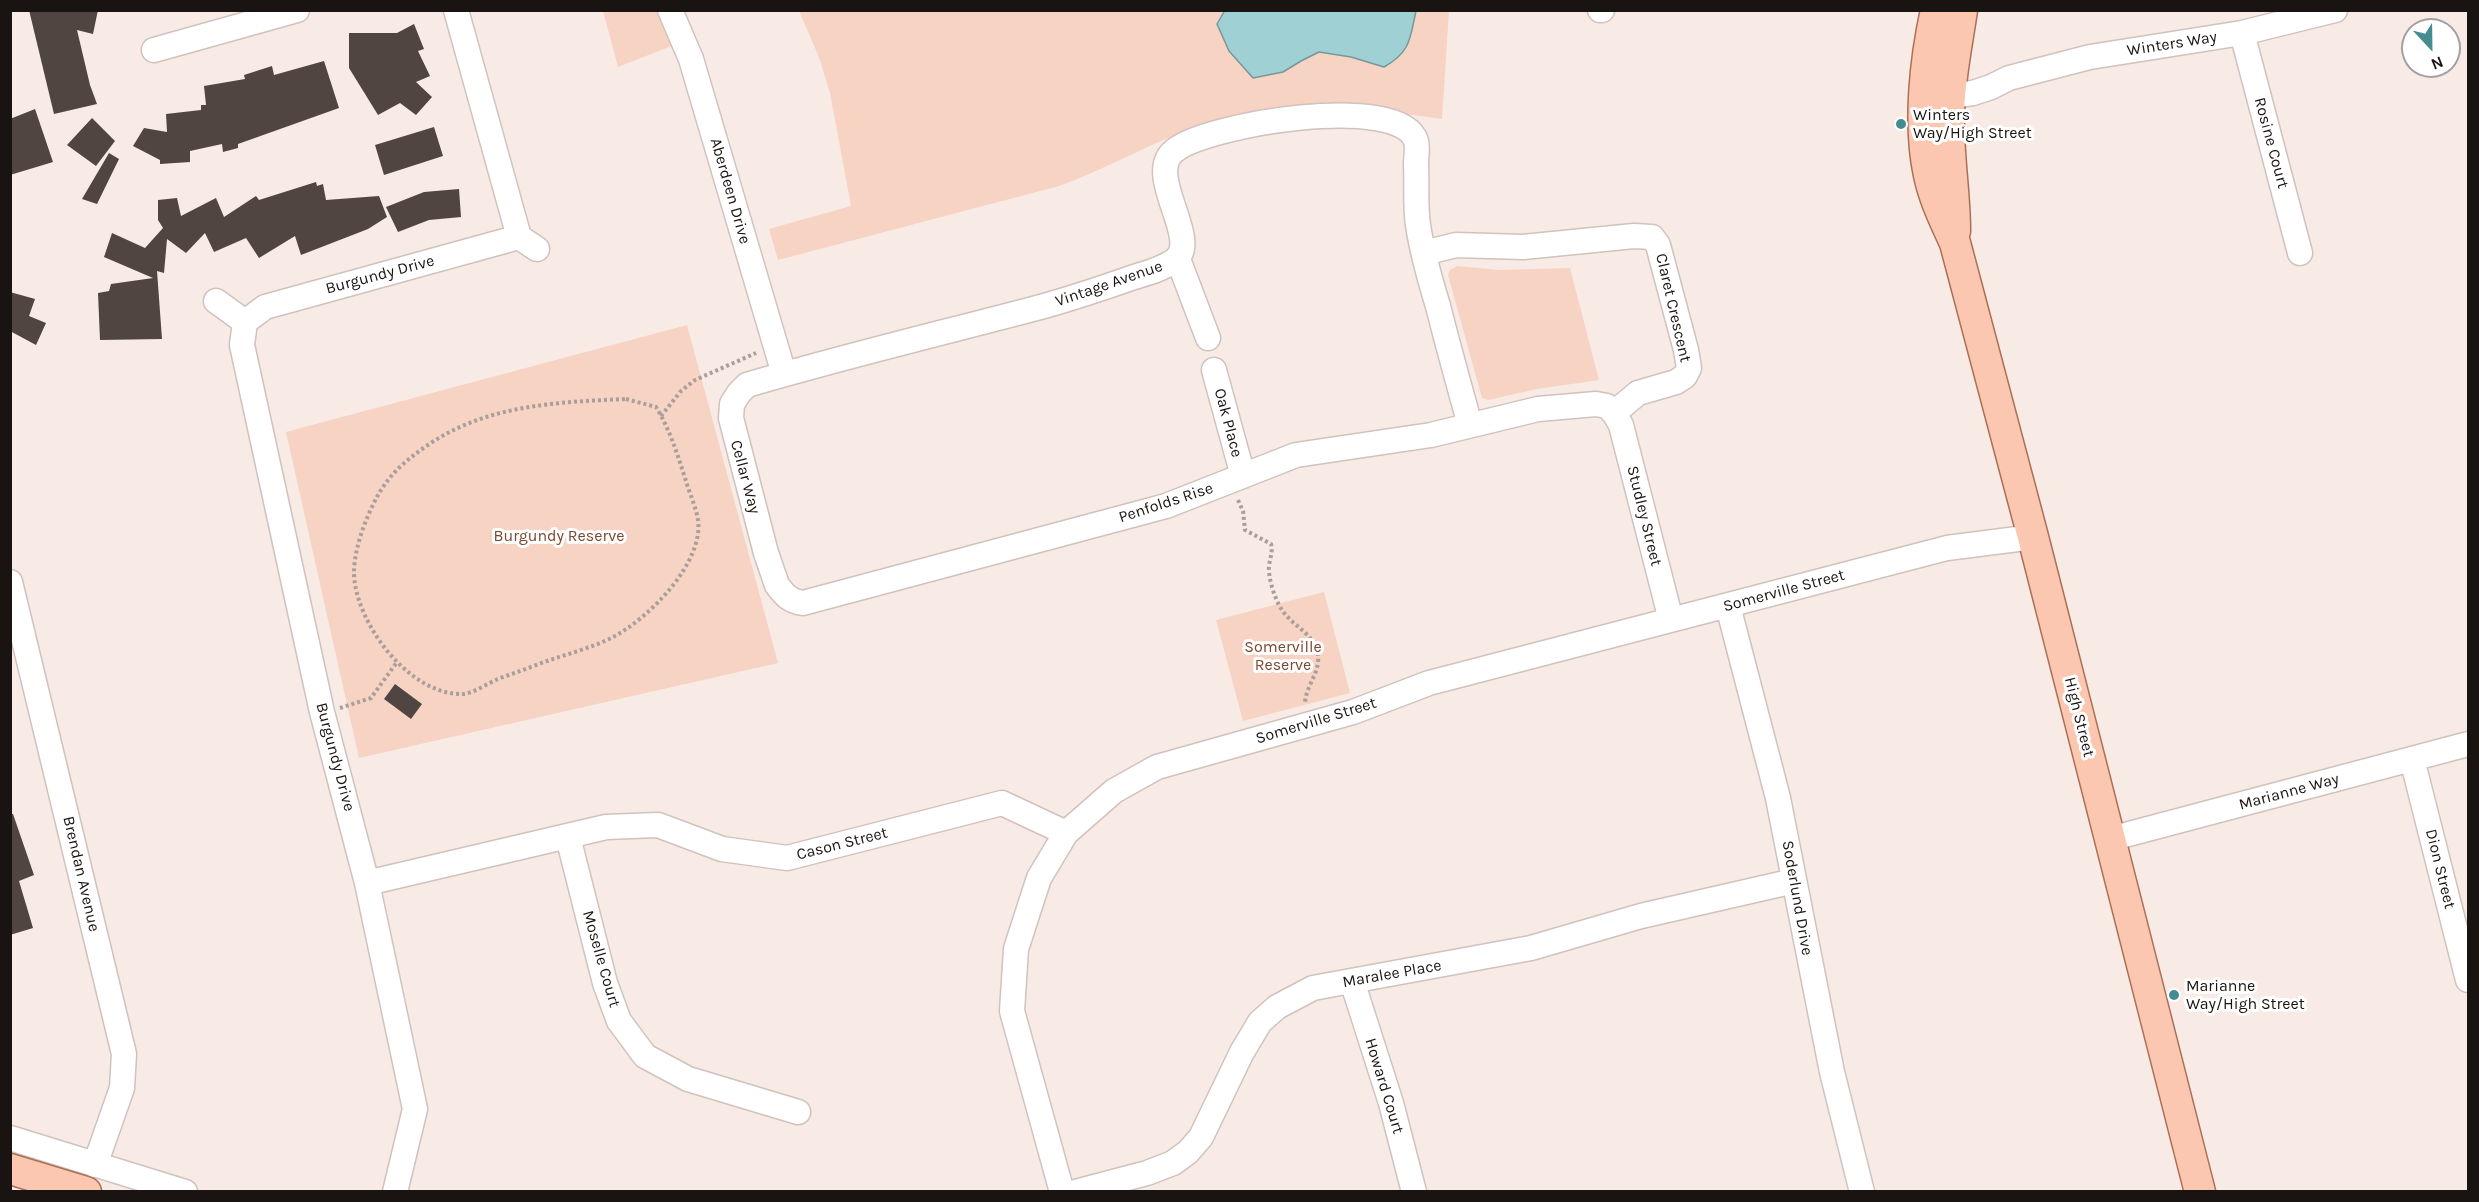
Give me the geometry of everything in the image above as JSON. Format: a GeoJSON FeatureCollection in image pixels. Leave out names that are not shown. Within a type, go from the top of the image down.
{"type":"FeatureCollection","features":[{"type":"Feature","properties":{"kind":"main road","name":"High Street"},"geometry":{"type":"LineString","coordinates":[[1936,10],[1938,83],[1928,173],[1936,202],[1955,243],[2030,526],[2200,1191]]}},
{"type":"Feature","properties":{"kind":"main road","name":"High Street"},"geometry":{"type":"LineString","coordinates":[[1938,83],[1962,10]]}},
{"type":"Feature","properties":{"kind":"main road"},"geometry":{"type":"LineString","coordinates":[[10,1169],[91,1178]]}},
{"type":"Feature","properties":{"kind":"street"},"geometry":{"type":"LineString","coordinates":[[154,50],[297,10]]}},
{"type":"Feature","properties":{"kind":"street","name":"Burgundy Drive"},"geometry":{"type":"LineString","coordinates":[[395,1191],[415,1109],[368,882],[322,712],[242,345],[245,322],[265,307],[528,243],[456,10]]}},
{"type":"Feature","properties":{"kind":"street","name":"Aberdeen Drive"},"geometry":{"type":"LineString","coordinates":[[670,10],[691,60],[784,374]]}},
{"type":"Feature","properties":{"kind":"street","name":"Winters Way"},"geometry":{"type":"LineString","coordinates":[[1938,83],[1971,77],[2009,78],[2090,57],[2242,33],[2335,10]]}},
{"type":"Feature","properties":{"kind":"street","name":"Rosine Court"},"geometry":{"type":"LineString","coordinates":[[2242,33],[2301,253]]}},
{"type":"Feature","properties":{"kind":"street","name":"Vintage Avenue"},"geometry":{"type":"LineString","coordinates":[[784,374],[1082,296],[1163,267],[1178,259],[1182,250],[1182,239],[1166,180],[1165,164],[1173,151],[1202,137],[1254,123],[1311,116],[1355,116],[1389,122],[1408,129],[1416,142],[1418,224],[1470,424]]}},
{"type":"Feature","properties":{"kind":"street","name":"Claret Crescent"},"geometry":{"type":"LineString","coordinates":[[1424,253],[1456,245],[1523,247],[1634,236],[1652,237],[1658,245],[1689,368],[1685,376],[1676,382],[1638,393],[1614,413]]}},
{"type":"Feature","properties":{"kind":"street"},"geometry":{"type":"LineString","coordinates":[[1178,259],[1208,338]]}},
{"type":"Feature","properties":{"kind":"street"},"geometry":{"type":"LineString","coordinates":[[216,301],[245,322]]}},
{"type":"Feature","properties":{"kind":"street","name":"Oak Place"},"geometry":{"type":"LineString","coordinates":[[1214,370],[1238,478]]}},
{"type":"Feature","properties":{"kind":"street","name":"Cellar Way"},"geometry":{"type":"LineString","coordinates":[[784,374],[747,385],[732,404],[731,418],[766,553],[777,585],[785,597],[794,602]]}},
{"type":"Feature","properties":{"kind":"street","name":"Penfolds Rise"},"geometry":{"type":"LineString","coordinates":[[794,602],[814,602],[1155,509],[1296,456],[1431,435],[1538,409],[1596,404],[1606,406],[1614,413]]}},
{"type":"Feature","properties":{"kind":"street","name":"Studley Street"},"geometry":{"type":"LineString","coordinates":[[1614,413],[1621,425],[1671,620]]}},
{"type":"Feature","properties":{"kind":"street","name":"Somerville Street"},"geometry":{"type":"LineString","coordinates":[[1062,1191],[1012,1011],[1016,949],[1039,878],[1066,833],[1114,791],[1157,766],[1309,726],[1429,683],[2030,526]]}},
{"type":"Feature","properties":{"kind":"street","name":"Brendan Avenue"},"geometry":{"type":"LineString","coordinates":[[10,582],[17,637],[124,1054],[122,1088],[91,1178]]}},
{"type":"Feature","properties":{"kind":"street","name":"Soderlund Drive"},"geometry":{"type":"LineString","coordinates":[[1728,606],[1778,798],[1832,1072],[1862,1191]]}},
{"type":"Feature","properties":{"kind":"street","name":"Marianne Way"},"geometry":{"type":"LineString","coordinates":[[2110,839],[2469,744]]}},
{"type":"Feature","properties":{"kind":"street","name":"Dion Street"},"geometry":{"type":"LineString","coordinates":[[2412,759],[2469,980]]}},
{"type":"Feature","properties":{"kind":"street","name":"Cason Street"},"geometry":{"type":"LineString","coordinates":[[368,882],[606,827],[658,825],[722,849],[787,858],[1002,803],[1066,833]]}},
{"type":"Feature","properties":{"kind":"street","name":"Moselle Court"},"geometry":{"type":"LineString","coordinates":[[568,837],[605,983],[619,1021],[645,1056],[688,1079],[798,1112]]}},
{"type":"Feature","properties":{"kind":"street","name":"Maralee Place"},"geometry":{"type":"LineString","coordinates":[[1075,1191],[1147,1173],[1173,1163],[1188,1152],[1201,1137],[1242,1052],[1260,1022],[1277,1007],[1313,988],[1531,948],[1641,916],[1794,881]]}},
{"type":"Feature","properties":{"kind":"street","name":"Howard Court"},"geometry":{"type":"LineString","coordinates":[[1352,981],[1391,1103],[1414,1191]]}},
{"type":"Feature","properties":{"kind":"street"},"geometry":{"type":"LineString","coordinates":[[10,1138],[91,1178],[185,1191]]}},
{"type":"Feature","properties":{"kind":"path"},"geometry":{"type":"LineString","coordinates":[[661,416],[681,391],[695,380],[775,344]]}},
{"type":"Feature","properties":{"kind":"path"},"geometry":{"type":"LineString","coordinates":[[626,399],[656,407],[661,416],[669,429],[699,522],[694,549],[683,572],[667,594],[637,622],[612,637],[498,679],[465,694],[441,691],[390,657],[371,631],[361,604],[354,574],[359,542],[372,506],[387,480],[411,457],[448,431],[486,416],[533,405],[626,399]]}},
{"type":"Feature","properties":{"kind":"path"},"geometry":{"type":"LineString","coordinates":[[1238,478],[1245,530],[1271,544],[1273,550],[1269,569],[1281,609],[1311,637],[1317,651],[1317,667],[1305,694],[1309,726]]}},
{"type":"Feature","properties":{"kind":"path"},"geometry":{"type":"LineString","coordinates":[[322,712],[371,698],[397,662]]}},
{"type":"Feature","properties":{"kind":"green space"},"geometry":{"type":"Polygon","coordinates":[[[603,11],[659,11],[674,45],[618,67],[603,11]]]}},
{"type":"Feature","properties":{"kind":"green space"},"geometry":{"type":"Polygon","coordinates":[[[799,11],[1449,11],[1442,119],[1379,111],[1319,108],[1259,112],[1228,118],[1179,133],[1059,186],[778,260],[769,229],[851,206],[830,93],[819,57],[799,11]]]}},
{"type":"Feature","properties":{"kind":"green space"},"geometry":{"type":"Polygon","coordinates":[[[1457,266],[1499,270],[1570,268],[1599,380],[1537,389],[1488,400],[1482,398],[1448,275],[1450,270],[1457,266]]]}},
{"type":"Feature","properties":{"kind":"green space","name":"Burgundy Reserve"},"geometry":{"type":"Polygon","coordinates":[[[687,325],[778,663],[359,758],[286,432],[687,325]]]}},
{"type":"Feature","properties":{"kind":"green space","name":"Somerville Reserve"},"geometry":{"type":"Polygon","coordinates":[[[1324,592],[1350,693],[1243,721],[1216,620],[1324,592]]]}},
{"type":"Feature","properties":{"kind":"water"},"geometry":{"type":"Polygon","coordinates":[[[1225,10],[1416,11],[1410,37],[1404,50],[1400,56],[1384,67],[1351,57],[1319,52],[1283,72],[1253,78],[1229,51],[1217,24],[1225,10]]]}},
{"type":"Feature","properties":{"kind":"building"},"geometry":{"type":"Polygon","coordinates":[[[29,10],[98,10],[93,34],[77,30],[90,85],[97,104],[54,114],[29,10]]]}},
{"type":"Feature","properties":{"kind":"building"},"geometry":{"type":"Polygon","coordinates":[[[414,24],[424,49],[418,51],[430,76],[416,82],[432,97],[416,115],[400,103],[378,115],[349,68],[349,33],[397,33],[414,24]]]}},
{"type":"Feature","properties":{"kind":"building"},"geometry":{"type":"Polygon","coordinates":[[[324,61],[339,108],[238,144],[238,148],[223,152],[222,144],[190,151],[190,162],[160,164],[160,160],[133,146],[144,128],[167,132],[166,114],[201,110],[201,105],[206,105],[204,86],[245,79],[244,75],[272,66],[274,75],[324,61]]]}},
{"type":"Feature","properties":{"kind":"building"},"geometry":{"type":"Polygon","coordinates":[[[35,109],[53,162],[10,175],[10,119],[35,109]]]}},
{"type":"Feature","properties":{"kind":"building"},"geometry":{"type":"Polygon","coordinates":[[[92,118],[115,141],[96,166],[67,145],[92,118]]]}},
{"type":"Feature","properties":{"kind":"building"},"geometry":{"type":"Polygon","coordinates":[[[434,127],[443,156],[384,175],[375,145],[434,127]]]}},
{"type":"Feature","properties":{"kind":"building"},"geometry":{"type":"Polygon","coordinates":[[[109,153],[119,159],[97,204],[82,199],[109,153]]]}},
{"type":"Feature","properties":{"kind":"building"},"geometry":{"type":"Polygon","coordinates":[[[316,182],[317,186],[323,184],[326,200],[379,196],[387,217],[368,229],[301,255],[295,236],[259,258],[246,238],[214,252],[205,233],[186,253],[167,239],[164,273],[157,271],[162,339],[100,340],[98,293],[109,291],[111,284],[153,278],[104,257],[112,233],[145,248],[163,228],[158,220],[158,200],[177,198],[181,216],[216,198],[224,217],[256,196],[259,200],[316,182]]]}},
{"type":"Feature","properties":{"kind":"building"},"geometry":{"type":"Polygon","coordinates":[[[459,189],[461,217],[429,220],[398,232],[386,207],[424,192],[459,189]]]}},
{"type":"Feature","properties":{"kind":"building"},"geometry":{"type":"Polygon","coordinates":[[[10,292],[35,299],[29,316],[46,323],[36,345],[10,331],[10,292]]]}},
{"type":"Feature","properties":{"kind":"building"},"geometry":{"type":"Polygon","coordinates":[[[395,684],[422,704],[411,719],[384,699],[395,684]]]}},
{"type":"Feature","properties":{"kind":"building"},"geometry":{"type":"Polygon","coordinates":[[[10,814],[13,814],[34,875],[19,881],[33,928],[10,935],[10,814]]]}},
{"type":"Feature","properties":{"kind":"place","name":"Winters Way/High Street"},"geometry":{"type":"Point","coordinates":[1901,124]}},
{"type":"Feature","properties":{"kind":"place","name":"Marianne Way/High Street"},"geometry":{"type":"Point","coordinates":[2174,995]}}]}
